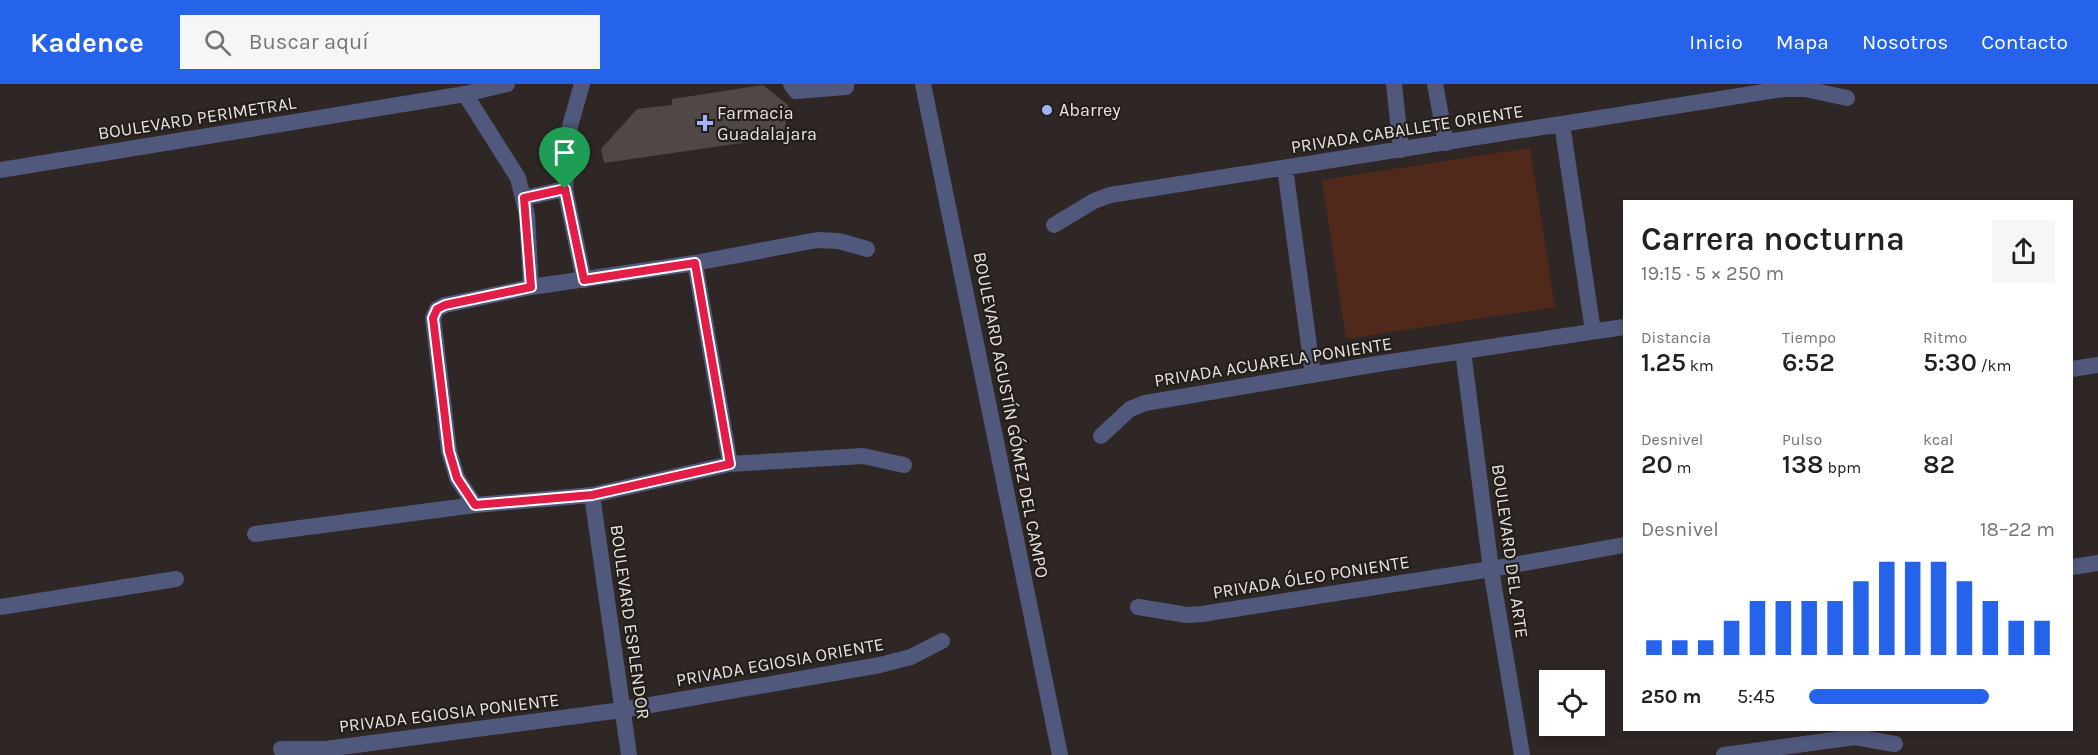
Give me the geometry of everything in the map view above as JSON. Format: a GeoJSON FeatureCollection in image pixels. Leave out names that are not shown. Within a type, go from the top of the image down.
{"type":"FeatureCollection","features":[{"type":"Feature","properties":{"kind":"street","name":"BOULEVARD PERIMETRAL"},"geometry":{"type":"LineString","coordinates":[[0,170],[465,94],[507,84]]}},
{"type":"Feature","properties":{"kind":"street"},"geometry":{"type":"LineString","coordinates":[[582,84],[570,126],[565,189],[584,280]]}},
{"type":"Feature","properties":{"kind":"street"},"geometry":{"type":"LineString","coordinates":[[791,84],[796,91],[846,87],[846,84]]}},
{"type":"Feature","properties":{"kind":"street","name":"BOULEVARD AGUSTÍN GÓMEZ DEL CAMPO"},"geometry":{"type":"LineString","coordinates":[[923,84],[1060,755]]}},
{"type":"Feature","properties":{"kind":"street"},"geometry":{"type":"LineString","coordinates":[[1394,84],[1401,150]]}},
{"type":"Feature","properties":{"kind":"street"},"geometry":{"type":"LineString","coordinates":[[1435,84],[1446,143]]}},
{"type":"Feature","properties":{"kind":"street","name":"PRIVADA CABALLETE ORIENTE"},"geometry":{"type":"LineString","coordinates":[[1313,375],[1286,168],[1783,89],[1805,89],[1847,98]]}},
{"type":"Feature","properties":{"kind":"street"},"geometry":{"type":"LineString","coordinates":[[465,94],[518,178],[524,198],[531,287]]}},
{"type":"Feature","properties":{"kind":"street"},"geometry":{"type":"LineString","coordinates":[[1562,124],[1593,331]]}},
{"type":"Feature","properties":{"kind":"street"},"geometry":{"type":"LineString","coordinates":[[1054,225],[1094,201],[1110,195],[1286,168]]}},
{"type":"Feature","properties":{"kind":"street"},"geometry":{"type":"LineString","coordinates":[[524,198],[565,189]]}},
{"type":"Feature","properties":{"kind":"street"},"geometry":{"type":"LineString","coordinates":[[475,505],[457,478],[449,451],[433,318],[437,309],[445,305],[531,287],[695,263],[817,240],[839,241],[867,249]]}},
{"type":"Feature","properties":{"kind":"street"},"geometry":{"type":"LineString","coordinates":[[695,263],[730,464]]}},
{"type":"Feature","properties":{"kind":"street","name":"PRIVADA ACUARELA PONIENTE"},"geometry":{"type":"LineString","coordinates":[[1101,436],[1130,410],[1145,403],[1623,327]]}},
{"type":"Feature","properties":{"kind":"street","name":"BOULEVARD DEL ARTE"},"geometry":{"type":"LineString","coordinates":[[1463,351],[1491,569],[1522,755]]}},
{"type":"Feature","properties":{"kind":"street"},"geometry":{"type":"LineString","coordinates":[[2073,369],[2098,365]]}},
{"type":"Feature","properties":{"kind":"street"},"geometry":{"type":"LineString","coordinates":[[255,534],[475,505],[592,495],[730,464],[863,456],[904,465]]}},
{"type":"Feature","properties":{"kind":"street","name":"BOULEVARD ESPLENDOR"},"geometry":{"type":"LineString","coordinates":[[592,495],[629,755]]}},
{"type":"Feature","properties":{"kind":"street","name":"PRIVADA ÓLEO PONIENTE"},"geometry":{"type":"LineString","coordinates":[[1138,607],[1187,615],[1202,614],[1491,569],[1623,545]]}},
{"type":"Feature","properties":{"kind":"street"},"geometry":{"type":"LineString","coordinates":[[2073,567],[2098,563]]}},
{"type":"Feature","properties":{"kind":"street"},"geometry":{"type":"LineString","coordinates":[[0,607],[176,579]]}},
{"type":"Feature","properties":{"kind":"street","name":"PRIVADA EGIOSIA ORIENTE"},"geometry":{"type":"LineString","coordinates":[[622,710],[880,664],[911,657],[942,641]]}},
{"type":"Feature","properties":{"kind":"street","name":"PRIVADA EGIOSIA PONIENTE"},"geometry":{"type":"LineString","coordinates":[[281,749],[326,749],[622,710]]}},
{"type":"Feature","properties":{"kind":"street"},"geometry":{"type":"LineString","coordinates":[[1724,755],[1855,737],[1895,744]]}},
{"type":"Feature","properties":{"kind":"shaded area"},"geometry":{"type":"Polygon","coordinates":[[[1530,148],[1555,307],[1346,339],[1322,180],[1530,148]]]}},
{"type":"Feature","properties":{"kind":"building","name":"Farmacia Guadalajara"},"geometry":{"type":"Polygon","coordinates":[[[763,85],[789,106],[783,137],[604,163],[601,149],[637,109],[672,105],[672,99],[763,85]]]}},
{"type":"Feature","properties":{"kind":"place","name":"Abarrey"},"geometry":{"type":"Point","coordinates":[1047,110]}},
{"type":"Feature","properties":{"kind":"place","name":"Farmacia Guadalajara"},"geometry":{"type":"Point","coordinates":[705,123]}},
{"type":"Feature","properties":{"kind":"route"},"geometry":{"type":"LineString","coordinates":[[565,189],[584,280],[695,263],[730,464],[592,495],[475,505],[457,478],[449,451],[433,318],[437,309],[445,305],[531,287],[530,250],[524,198],[565,189]]}}]}
